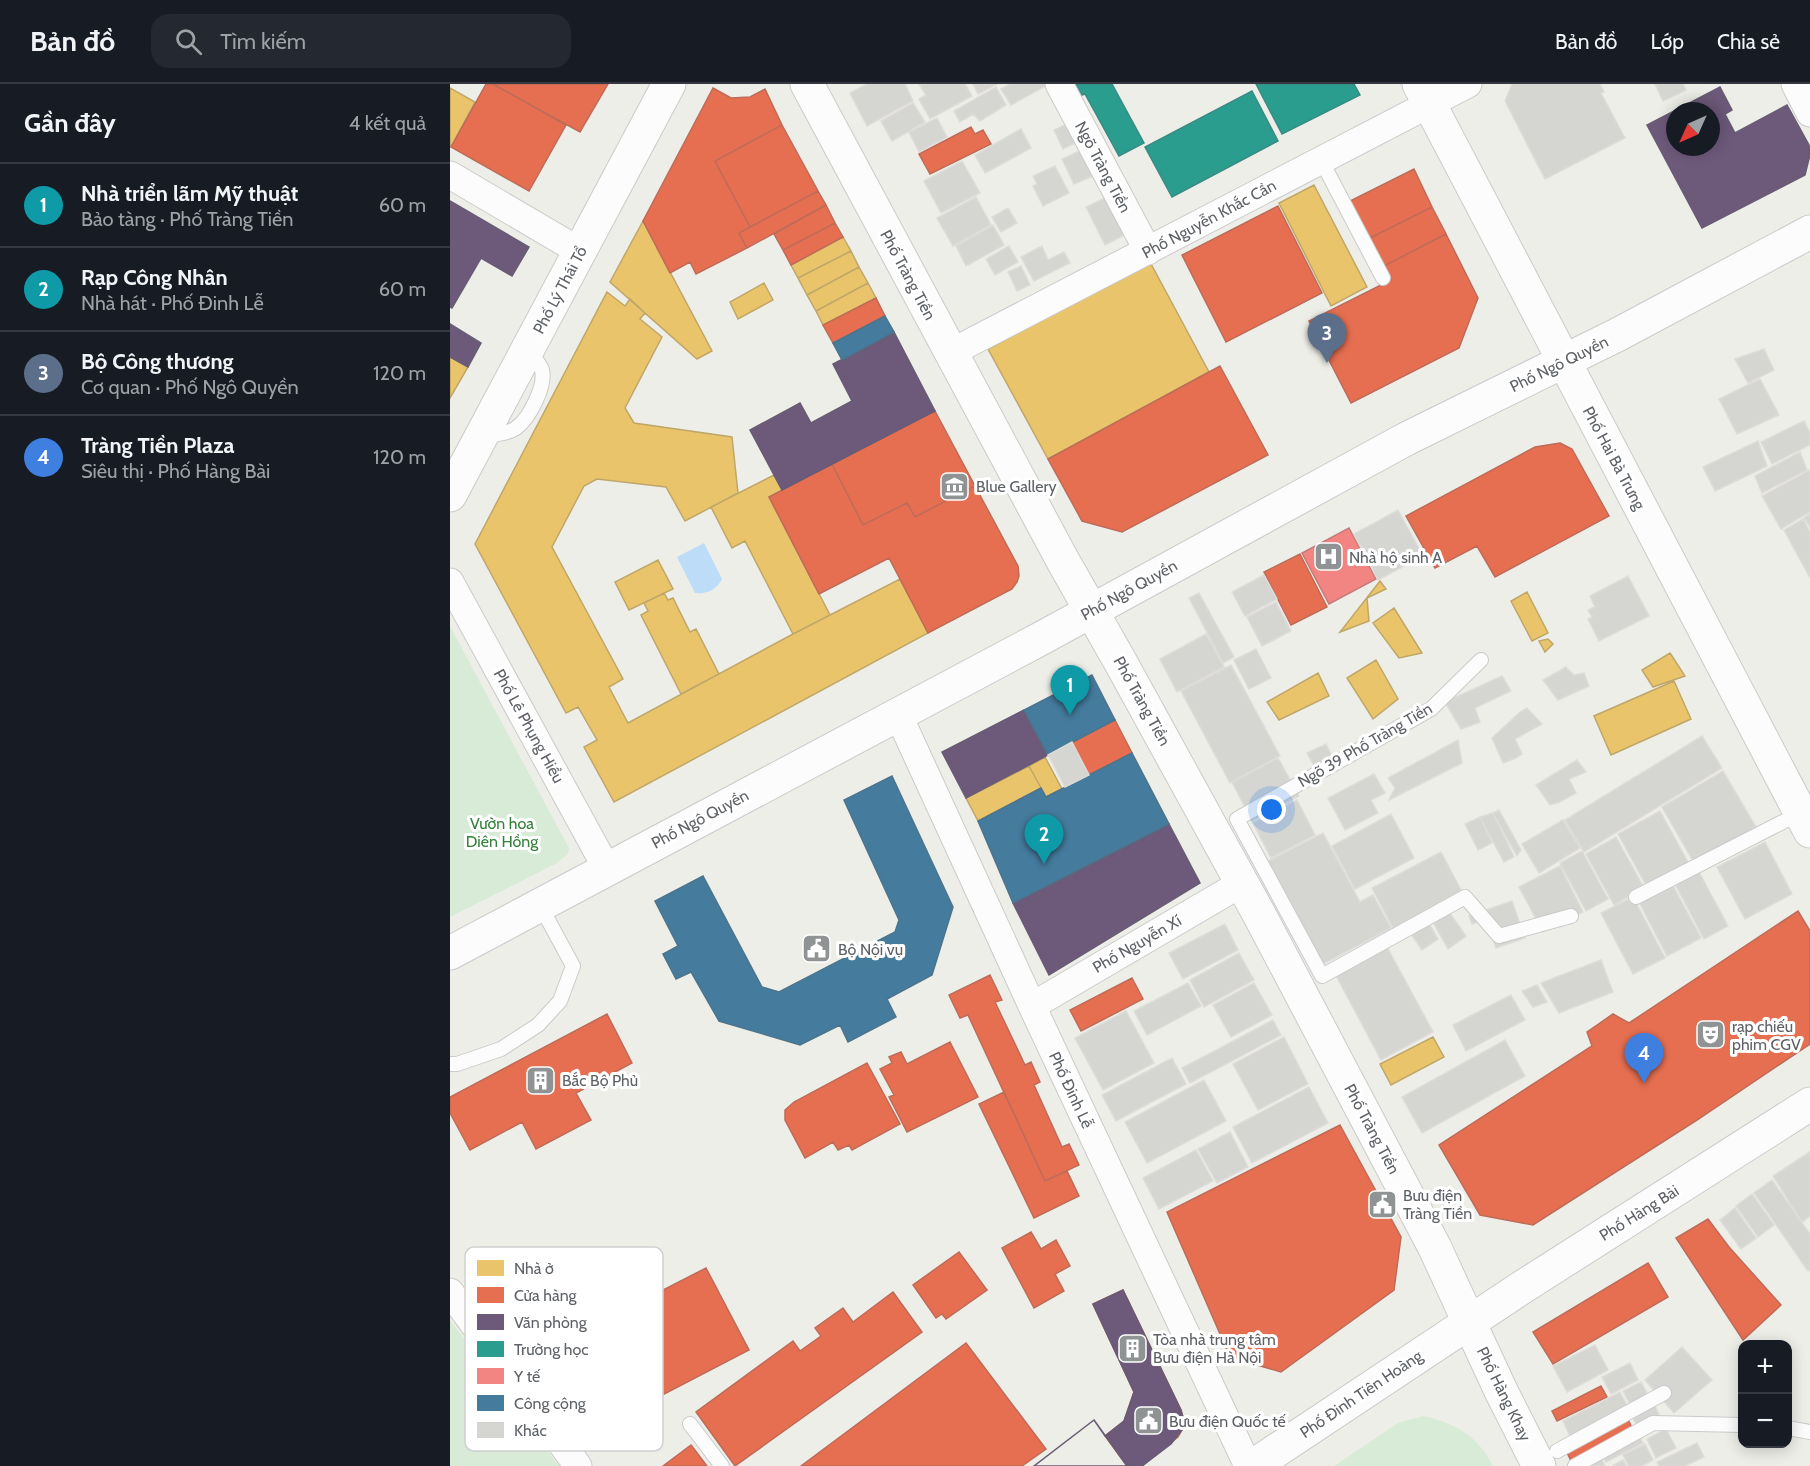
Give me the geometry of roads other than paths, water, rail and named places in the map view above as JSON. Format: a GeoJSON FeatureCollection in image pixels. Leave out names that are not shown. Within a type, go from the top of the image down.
{"type":"FeatureCollection","features":[{"type":"Feature","properties":{"kind":"street","name":"Phố Lý Thái Tổ"},"geometry":{"type":"LineString","coordinates":[[450,495],[669,84]]}},
{"type":"Feature","properties":{"kind":"street","name":"Phố Tràng Tiền"},"geometry":{"type":"LineString","coordinates":[[807,84],[950,353],[1242,883],[1435,1248],[1469,1322]]}},
{"type":"Feature","properties":{"kind":"street","name":"Ngõ Tràng Tiền"},"geometry":{"type":"LineString","coordinates":[[1059,84],[1148,251]]}},
{"type":"Feature","properties":{"kind":"street","name":"Phố Nguyễn Khắc Cần"},"geometry":{"type":"LineString","coordinates":[[950,353],[1321,160],[1424,94],[1468,84]]}},
{"type":"Feature","properties":{"kind":"street"},"geometry":{"type":"LineString","coordinates":[[1795,84],[1810,113]]}},
{"type":"Feature","properties":{"kind":"street","name":"Phố Hai Bà Trưng"},"geometry":{"type":"LineString","coordinates":[[1424,94],[1805,822]]}},
{"type":"Feature","properties":{"kind":"street"},"geometry":{"type":"LineString","coordinates":[[450,176],[581,252]]}},
{"type":"Feature","properties":{"kind":"street","name":"Phố Ngô Quyền"},"geometry":{"type":"LineString","coordinates":[[450,953],[1091,611],[1406,439],[1563,362],[1810,232]]}},
{"type":"Feature","properties":{"kind":"street","name":"Phố Lê Phụng Hiểu"},"geometry":{"type":"LineString","coordinates":[[450,582],[607,869]]}},
{"type":"Feature","properties":{"kind":"street","name":"Phố Đinh Lễ"},"geometry":{"type":"LineString","coordinates":[[898,714],[1248,1466]]}},
{"type":"Feature","properties":{"kind":"street","name":"Phố Nguyễn Xí"},"geometry":{"type":"LineString","coordinates":[[1032,1006],[1242,883]]}},
{"type":"Feature","properties":{"kind":"street","name":"Phố Hàng Bài"},"geometry":{"type":"LineString","coordinates":[[1469,1322],[1810,1104]]}},
{"type":"Feature","properties":{"kind":"street"},"geometry":{"type":"LineString","coordinates":[[450,1292],[465,1312]]}},
{"type":"Feature","properties":{"kind":"street","name":"Phố Hàng Khay"},"geometry":{"type":"LineString","coordinates":[[1469,1322],[1502,1393],[1548,1458]]}},
{"type":"Feature","properties":{"kind":"street","name":"Phố Đinh Tiên Hoàng"},"geometry":{"type":"LineString","coordinates":[[1253,1466],[1469,1322]]}},
{"type":"Feature","properties":{"kind":"street"},"geometry":{"type":"LineString","coordinates":[[567,1451],[578,1466]]}},
{"type":"Feature","properties":{"kind":"lane"},"geometry":{"type":"LineString","coordinates":[[1321,160],[1383,278]]}},
{"type":"Feature","properties":{"kind":"lane","name":"Ngõ 39 Phố Tràng Tiền"},"geometry":{"type":"LineString","coordinates":[[1481,660],[1431,709],[1237,819],[1322,976],[1465,897],[1499,936],[1571,916]]}},
{"type":"Feature","properties":{"kind":"lane"},"geometry":{"type":"LineString","coordinates":[[1636,897],[1805,822]]}},
{"type":"Feature","properties":{"kind":"lane"},"geometry":{"type":"LineString","coordinates":[[450,1065],[501,1049],[538,1025],[560,1001],[573,966],[540,905]]}},
{"type":"Feature","properties":{"kind":"lane"},"geometry":{"type":"LineString","coordinates":[[1548,1458],[1664,1393]]}},
{"type":"Feature","properties":{"kind":"lane"},"geometry":{"type":"LineString","coordinates":[[1575,1466],[1653,1423],[1738,1425]]}},
{"type":"Feature","properties":{"kind":"lane"},"geometry":{"type":"LineString","coordinates":[[690,1424],[722,1466]]}},
{"type":"Feature","properties":{"kind":"lane"},"geometry":{"type":"LineString","coordinates":[[1792,1429],[1810,1431]]}},
{"type":"Feature","properties":{"kind":"water"},"geometry":{"type":"Polygon","coordinates":[[[704,543],[722,579],[711,590],[695,593],[677,557],[704,543]]]}},
{"type":"Feature","properties":{"kind":"place","name":"Bộ Công thương"},"geometry":{"type":"Point","coordinates":[1327,363]}},
{"type":"Feature","properties":{"kind":"place","name":"Blue Gallery"},"geometry":{"type":"Point","coordinates":[955,486]}},
{"type":"Feature","properties":{"kind":"place","name":"Nhà hộ sinh A"},"geometry":{"type":"Point","coordinates":[1328,557]}},
{"type":"Feature","properties":{"kind":"place","name":"Nhà triển lãm Mỹ thuật"},"geometry":{"type":"Point","coordinates":[1070,715]}},
{"type":"Feature","properties":{"kind":"place","name":"Rạp Công Nhân"},"geometry":{"type":"Point","coordinates":[1044,864]}},
{"type":"Feature","properties":{"kind":"place","name":"Bộ Nội vụ"},"geometry":{"type":"Point","coordinates":[817,949]}},
{"type":"Feature","properties":{"kind":"place","name":"rạp chiếu phim CGV"},"geometry":{"type":"Point","coordinates":[1711,1035]}},
{"type":"Feature","properties":{"kind":"place","name":"Bắc Bộ Phủ"},"geometry":{"type":"Point","coordinates":[541,1080]}},
{"type":"Feature","properties":{"kind":"place","name":"Tràng Tiền Plaza"},"geometry":{"type":"Point","coordinates":[1644,1083]}},
{"type":"Feature","properties":{"kind":"place","name":"Bưu điện Tràng Tiền"},"geometry":{"type":"Point","coordinates":[1382,1204]}},
{"type":"Feature","properties":{"kind":"place","name":"Tòa nhà trung tâm Bưu điện Hà Nội"},"geometry":{"type":"Point","coordinates":[1132,1348]}},
{"type":"Feature","properties":{"kind":"place","name":"Bưu điện Quốc tế"},"geometry":{"type":"Point","coordinates":[1148,1421]}},
{"type":"Feature","properties":{"kind":"park label","name":"Vườn hoa Diên Hồng"},"geometry":{"type":"Point","coordinates":[502,832]}}]}
